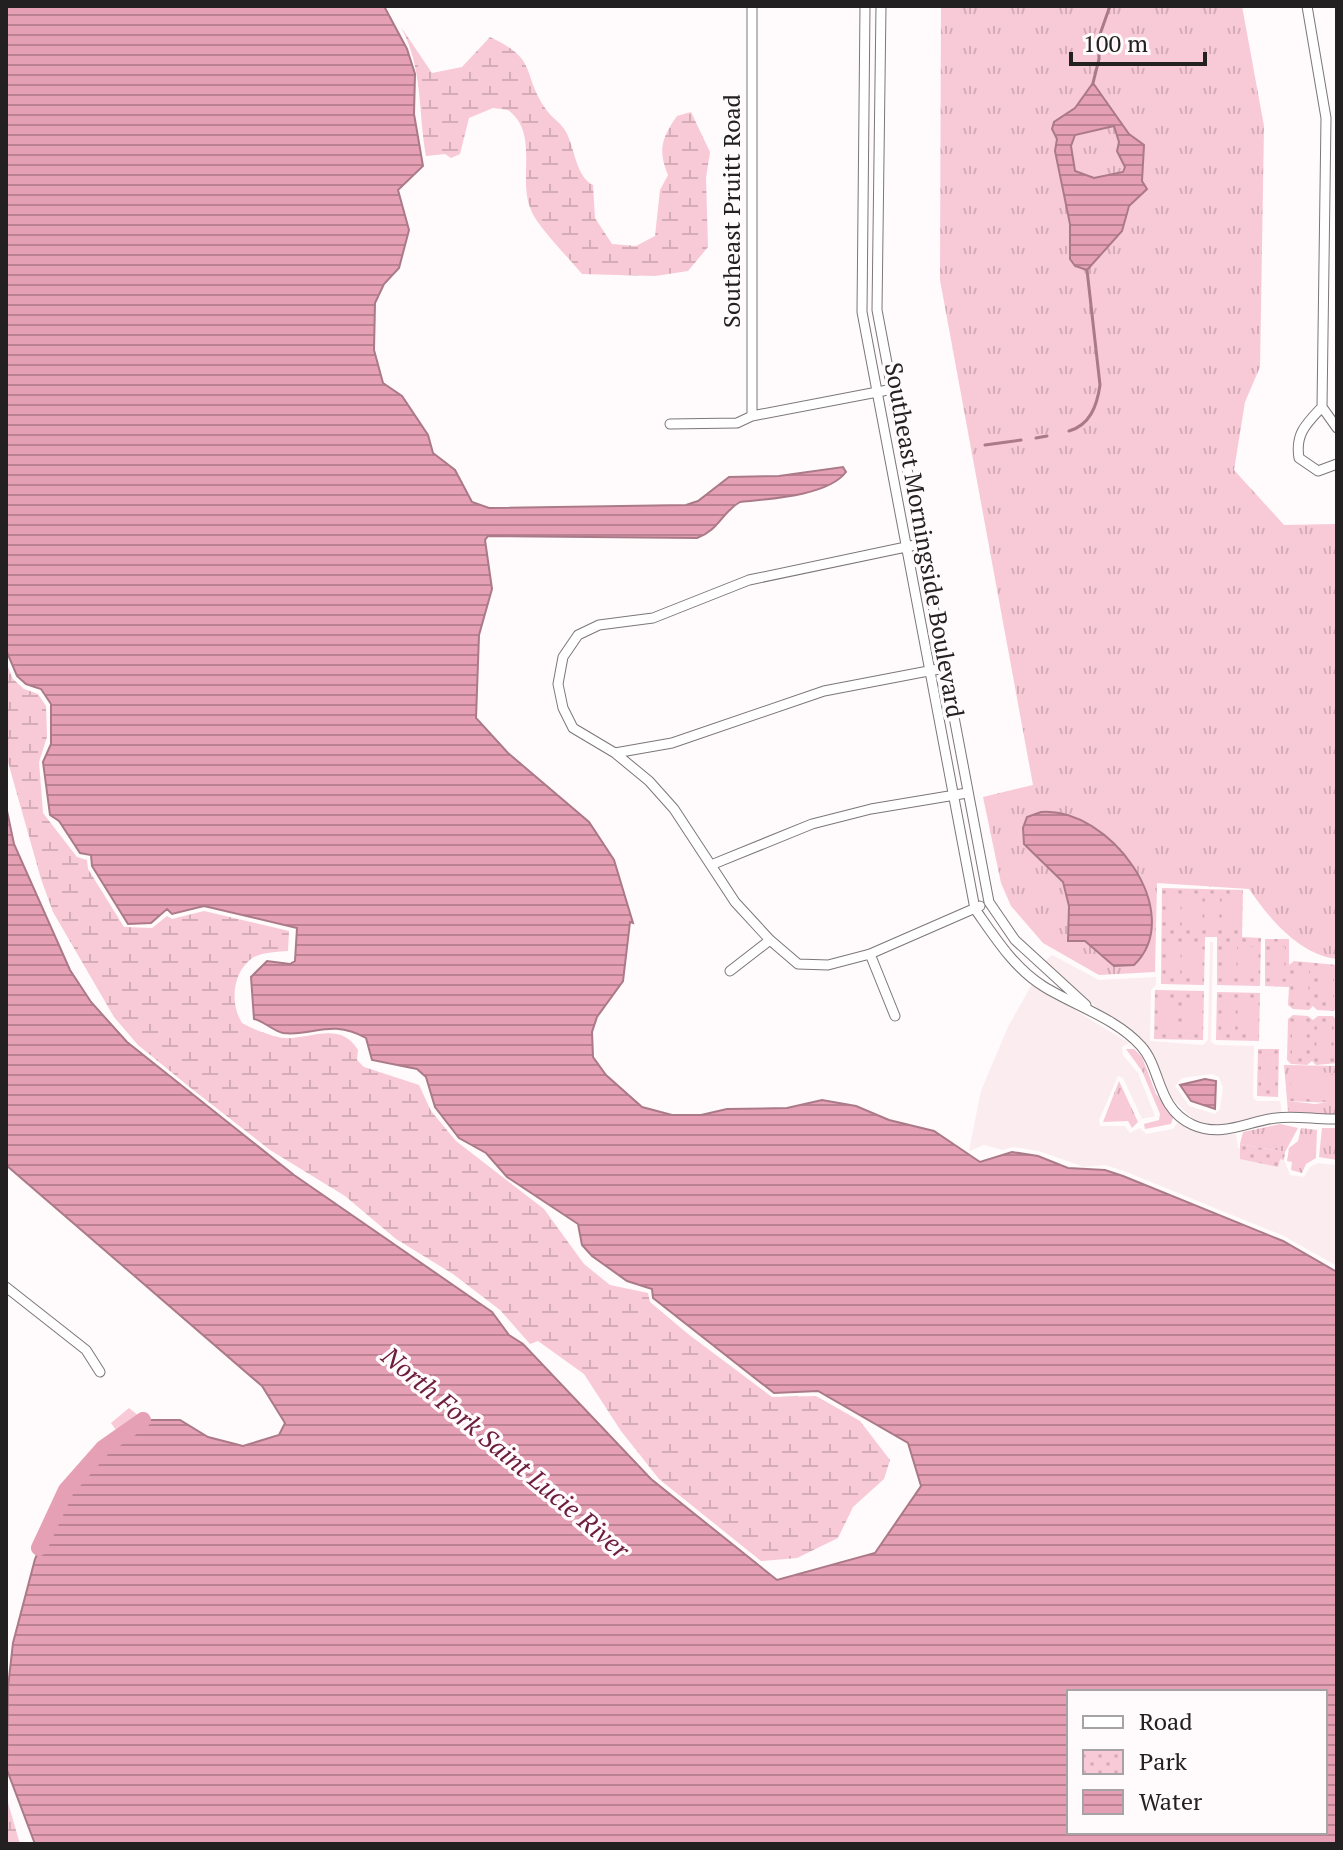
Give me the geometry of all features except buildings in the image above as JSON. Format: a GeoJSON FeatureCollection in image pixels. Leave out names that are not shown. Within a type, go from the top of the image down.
{"type":"FeatureCollection","features":[{"type":"Feature","properties":{"kind":"street","name":"Southeast Pruitt Road"},"geometry":{"type":"LineString","coordinates":[[752,6],[752,416]]}},
{"type":"Feature","properties":{"kind":"street","name":"Southeast Morningside Boulevard"},"geometry":{"type":"LineString","coordinates":[[865,6],[862,312],[975,909],[1003,950],[1039,984],[1100,1018],[1142,1047],[1167,1100],[1192,1125],[1212,1131],[1231,1130],[1277,1118],[1337,1119]]}},
{"type":"Feature","properties":{"kind":"street","name":"Southeast Morningside Boulevard"},"geometry":{"type":"LineString","coordinates":[[881,6],[877,310],[989,902],[1015,940],[1100,1018]]}},
{"type":"Feature","properties":{"kind":"street"},"geometry":{"type":"LineString","coordinates":[[1307,6],[1326,118],[1322,407],[1337,428]]}},
{"type":"Feature","properties":{"kind":"street"},"geometry":{"type":"LineString","coordinates":[[864,111],[879,112]]}},
{"type":"Feature","properties":{"kind":"street"},"geometry":{"type":"LineString","coordinates":[[862,251],[877,251]]}},
{"type":"Feature","properties":{"kind":"street"},"geometry":{"type":"LineString","coordinates":[[670,424],[737,423],[752,416],[893,389]]}},
{"type":"Feature","properties":{"kind":"street"},"geometry":{"type":"LineString","coordinates":[[1322,407],[1300,431],[1296,444],[1299,458],[1318,471],[1337,464]]}},
{"type":"Feature","properties":{"kind":"street"},"geometry":{"type":"LineString","coordinates":[[920,544],[749,580],[653,618],[599,625],[578,635],[563,657],[558,684],[563,708],[573,728],[615,753],[649,781],[674,809],[735,902],[770,940],[798,964],[811,967],[870,954],[989,902]]}},
{"type":"Feature","properties":{"kind":"street"},"geometry":{"type":"LineString","coordinates":[[615,753],[672,743],[824,691],[944,668]]}},
{"type":"Feature","properties":{"kind":"street"},"geometry":{"type":"LineString","coordinates":[[711,865],[812,824],[871,809],[967,793]]}},
{"type":"Feature","properties":{"kind":"street"},"geometry":{"type":"LineString","coordinates":[[730,971],[770,940]]}},
{"type":"Feature","properties":{"kind":"street"},"geometry":{"type":"LineString","coordinates":[[870,954],[895,1016]]}},
{"type":"Feature","properties":{"kind":"street"},"geometry":{"type":"LineString","coordinates":[[6,1287],[86,1350],[100,1372]]}},
{"type":"Feature","properties":{"kind":"shaded area"},"geometry":{"type":"Polygon","coordinates":[[[1210,942],[1213,942],[1211,1042],[1216,1045],[1254,1046],[1253,1098],[1257,1101],[1280,1101],[1282,1113],[1231,1125],[1213,1125],[1194,1120],[1170,1097],[1144,1042],[1103,1013],[1045,961],[1052,955],[1099,980],[1156,977],[1156,985],[1151,990],[1150,1041],[1203,1045],[1208,1040],[1210,942]],[[1212,1074],[1182,1078],[1175,1086],[1189,1106],[1215,1114],[1220,1109],[1223,1087],[1219,1077],[1212,1074]]]}},
{"type":"Feature","properties":{"kind":"shaded area"},"geometry":{"type":"Polygon","coordinates":[[[1032,984],[1129,1043],[1122,1047],[1123,1055],[1138,1073],[1155,1116],[1142,1119],[1123,1078],[1118,1076],[1099,1120],[1100,1126],[1125,1126],[1130,1133],[1140,1128],[1146,1134],[1173,1129],[1179,1120],[1191,1130],[1211,1135],[1236,1134],[1238,1148],[1283,1157],[1290,1175],[1304,1177],[1310,1167],[1318,1163],[1337,1165],[1337,1266],[1284,1236],[1105,1165],[1084,1167],[1039,1151],[1013,1147],[1003,1150],[984,1145],[969,1151],[981,1091],[1008,1027],[1032,984]]]}},
{"type":"Feature","properties":{"kind":"green space"},"geometry":{"type":"Polygon","coordinates":[[[941,6],[1242,6],[1264,126],[1260,367],[1245,402],[1234,470],[1284,525],[1337,524],[1337,959],[1323,956],[1298,943],[1266,912],[1249,889],[1157,883],[1155,972],[1099,975],[1043,943],[1011,906],[1001,883],[983,797],[1033,785],[940,280],[941,6]]]}},
{"type":"Feature","properties":{"kind":"green space"},"geometry":{"type":"Polygon","coordinates":[[[401,27],[432,73],[462,67],[490,37],[523,60],[538,96],[566,132],[583,176],[593,185],[595,218],[612,244],[636,246],[655,236],[660,190],[668,175],[662,151],[664,138],[677,116],[691,112],[710,152],[706,178],[708,247],[688,271],[655,276],[582,274],[534,217],[527,197],[526,143],[518,120],[508,110],[493,108],[469,118],[460,154],[451,158],[445,154],[426,156],[413,58],[401,27]]]}},
{"type":"Feature","properties":{"kind":"green space"},"geometry":{"type":"Polygon","coordinates":[[[6,662],[13,679],[24,689],[38,694],[46,706],[47,737],[39,762],[43,813],[77,857],[87,860],[88,869],[124,927],[152,928],[167,916],[172,919],[204,911],[289,931],[288,951],[255,957],[240,973],[235,998],[242,1023],[283,1038],[333,1034],[351,1041],[358,1050],[357,1060],[364,1067],[419,1085],[431,1111],[456,1141],[544,1209],[584,1264],[610,1285],[648,1293],[650,1302],[688,1334],[772,1397],[816,1396],[860,1421],[890,1460],[884,1479],[853,1507],[838,1538],[797,1558],[761,1561],[659,1479],[621,1431],[584,1374],[538,1341],[530,1344],[500,1310],[453,1274],[396,1239],[345,1196],[270,1150],[138,1045],[114,1017],[53,912],[41,879],[6,755],[6,662]]]}},
{"type":"Feature","properties":{"kind":"green space"},"geometry":{"type":"Polygon","coordinates":[[[1162,888],[1243,890],[1242,937],[1261,938],[1260,986],[1217,985],[1217,937],[1205,937],[1204,985],[1161,984],[1162,888]]]}},
{"type":"Feature","properties":{"kind":"green space"},"geometry":{"type":"Polygon","coordinates":[[[1166,896],[1181,896],[1180,928],[1166,927],[1166,896]]]}},
{"type":"Feature","properties":{"kind":"green space"},"geometry":{"type":"Polygon","coordinates":[[[1186,896],[1200,897],[1199,928],[1185,928],[1186,896]]]}},
{"type":"Feature","properties":{"kind":"green space"},"geometry":{"type":"Polygon","coordinates":[[[1205,897],[1220,897],[1219,929],[1204,929],[1205,897]]]}},
{"type":"Feature","properties":{"kind":"green space"},"geometry":{"type":"Polygon","coordinates":[[[1224,897],[1239,898],[1238,929],[1223,929],[1224,897]]]}},
{"type":"Feature","properties":{"kind":"green space"},"geometry":{"type":"Polygon","coordinates":[[[1265,939],[1289,939],[1289,965],[1294,961],[1337,965],[1337,1007],[1334,1011],[1317,1010],[1313,1006],[1309,1010],[1293,1009],[1288,1005],[1289,987],[1265,986],[1265,939]]]}},
{"type":"Feature","properties":{"kind":"green space"},"geometry":{"type":"Polygon","coordinates":[[[1166,945],[1181,945],[1180,976],[1166,976],[1166,945]]]}},
{"type":"Feature","properties":{"kind":"green space"},"geometry":{"type":"Polygon","coordinates":[[[1186,945],[1201,945],[1200,977],[1185,976],[1186,945]]]}},
{"type":"Feature","properties":{"kind":"green space"},"geometry":{"type":"Polygon","coordinates":[[[1222,946],[1237,946],[1236,977],[1222,977],[1222,946]]]}},
{"type":"Feature","properties":{"kind":"green space"},"geometry":{"type":"Polygon","coordinates":[[[1242,946],[1256,947],[1256,978],[1241,978],[1242,946]]]}},
{"type":"Feature","properties":{"kind":"green space"},"geometry":{"type":"Polygon","coordinates":[[[1270,947],[1285,947],[1284,979],[1270,978],[1270,947]]]}},
{"type":"Feature","properties":{"kind":"green space"},"geometry":{"type":"Polygon","coordinates":[[[1294,969],[1309,970],[1308,1001],[1293,1001],[1294,969]]]}},
{"type":"Feature","properties":{"kind":"green space"},"geometry":{"type":"Polygon","coordinates":[[[1319,970],[1333,970],[1333,1002],[1318,1001],[1319,970]]]}},
{"type":"Feature","properties":{"kind":"green space"},"geometry":{"type":"Polygon","coordinates":[[[1155,990],[1204,991],[1203,1040],[1154,1039],[1155,990]]]}},
{"type":"Feature","properties":{"kind":"green space"},"geometry":{"type":"Polygon","coordinates":[[[1217,992],[1260,993],[1259,1041],[1216,1040],[1217,992]]]}},
{"type":"Feature","properties":{"kind":"green space"},"geometry":{"type":"Polygon","coordinates":[[[1160,999],[1175,999],[1174,1031],[1160,1031],[1160,999]]]}},
{"type":"Feature","properties":{"kind":"green space"},"geometry":{"type":"Polygon","coordinates":[[[1184,1000],[1199,1000],[1198,1031],[1184,1031],[1184,1000]]]}},
{"type":"Feature","properties":{"kind":"green space"},"geometry":{"type":"Polygon","coordinates":[[[1222,1001],[1236,1001],[1235,1032],[1221,1032],[1222,1001]]]}},
{"type":"Feature","properties":{"kind":"green space"},"geometry":{"type":"Polygon","coordinates":[[[1241,1001],[1256,1001],[1255,1033],[1240,1032],[1241,1001]]]}},
{"type":"Feature","properties":{"kind":"green space"},"geometry":{"type":"Polygon","coordinates":[[[1293,1015],[1308,1016],[1313,1020],[1318,1016],[1333,1016],[1337,1021],[1337,1063],[1316,1065],[1312,1061],[1307,1065],[1291,1064],[1287,1060],[1288,1019],[1293,1015]]]}},
{"type":"Feature","properties":{"kind":"green space"},"geometry":{"type":"Polygon","coordinates":[[[1292,1024],[1307,1025],[1306,1056],[1292,1056],[1292,1024]]]}},
{"type":"Feature","properties":{"kind":"green space"},"geometry":{"type":"Polygon","coordinates":[[[1317,1025],[1332,1025],[1331,1057],[1316,1057],[1317,1025]]]}},
{"type":"Feature","properties":{"kind":"green space"},"geometry":{"type":"Polygon","coordinates":[[[1126,1049],[1134,1049],[1142,1057],[1156,1094],[1174,1115],[1171,1124],[1145,1129],[1144,1124],[1159,1120],[1160,1114],[1142,1071],[1126,1049]]]}},
{"type":"Feature","properties":{"kind":"green space"},"geometry":{"type":"Polygon","coordinates":[[[1258,1049],[1279,1049],[1278,1097],[1257,1096],[1258,1049]]]}},
{"type":"Feature","properties":{"kind":"green space"},"geometry":{"type":"Polygon","coordinates":[[[1261,1057],[1276,1057],[1275,1089],[1261,1089],[1261,1057]]]}},
{"type":"Feature","properties":{"kind":"green space"},"geometry":{"type":"Polygon","coordinates":[[[1284,1065],[1337,1066],[1337,1089],[1336,1073],[1288,1101],[1315,1104],[1337,1101],[1337,1116],[1288,1112],[1284,1065]]]}},
{"type":"Feature","properties":{"kind":"green space"},"geometry":{"type":"Polygon","coordinates":[[[1289,1071],[1337,1073],[1335,1103],[1287,1101],[1289,1071]]]}},
{"type":"Feature","properties":{"kind":"green space"},"geometry":{"type":"Polygon","coordinates":[[[1291,1073],[1335,1075],[1334,1101],[1290,1098],[1291,1073]]]}},
{"type":"Feature","properties":{"kind":"green space"},"geometry":{"type":"Polygon","coordinates":[[[1119,1081],[1138,1122],[1132,1128],[1128,1121],[1103,1122],[1119,1081]]]}},
{"type":"Feature","properties":{"kind":"green space"},"geometry":{"type":"Polygon","coordinates":[[[1280,1124],[1298,1128],[1285,1152],[1240,1144],[1243,1132],[1280,1124]]]}},
{"type":"Feature","properties":{"kind":"green space"},"geometry":{"type":"Polygon","coordinates":[[[1301,1128],[1317,1130],[1316,1158],[1306,1164],[1302,1173],[1291,1170],[1292,1162],[1287,1161],[1289,1148],[1298,1141],[1301,1128]]]}},
{"type":"Feature","properties":{"kind":"green space"},"geometry":{"type":"Polygon","coordinates":[[[1322,1128],[1337,1128],[1337,1160],[1319,1157],[1322,1128]]]}},
{"type":"Feature","properties":{"kind":"green space"},"geometry":{"type":"Polygon","coordinates":[[[1240,1144],[1285,1152],[1284,1160],[1280,1159],[1278,1167],[1240,1159],[1240,1144]]]}},
{"type":"Feature","properties":{"kind":"green space"},"geometry":{"type":"Polygon","coordinates":[[[129,1408],[140,1417],[119,1434],[111,1423],[129,1408]]]}},
{"type":"Feature","properties":{"kind":"green space"},"geometry":{"type":"Polygon","coordinates":[[[6,1796],[20,1844],[6,1844],[6,1796]]]}},
{"type":"Feature","properties":{"kind":"water","name":"North Fork Saint Lucie River"},"geometry":{"type":"Polygon","coordinates":[[[6,6],[384,6],[407,49],[415,74],[414,114],[423,166],[398,190],[409,230],[399,268],[384,284],[375,303],[374,350],[383,383],[402,396],[428,435],[433,453],[455,470],[472,502],[489,508],[686,505],[698,501],[729,477],[779,476],[843,467],[846,472],[837,480],[812,491],[740,502],[710,531],[697,538],[488,536],[485,540],[492,589],[479,635],[476,718],[508,753],[589,822],[614,860],[633,923],[630,922],[623,981],[597,1017],[592,1032],[593,1057],[606,1075],[642,1107],[672,1115],[701,1115],[727,1109],[787,1108],[822,1100],[856,1106],[889,1120],[934,1131],[980,1162],[1012,1152],[1038,1156],[1068,1168],[1105,1170],[1123,1176],[1283,1241],[1337,1272],[1337,1844],[35,1844],[7,1770],[8,1687],[13,1643],[35,1559],[66,1490],[112,1440],[143,1420],[180,1420],[208,1437],[243,1446],[279,1435],[285,1423],[262,1386],[6,1165],[6,806],[14,844],[70,970],[91,1002],[127,1042],[294,1175],[492,1312],[509,1335],[523,1344],[651,1479],[777,1580],[875,1553],[921,1486],[908,1443],[818,1391],[774,1393],[653,1298],[652,1289],[627,1281],[592,1256],[582,1245],[578,1224],[507,1177],[486,1153],[459,1138],[435,1107],[426,1077],[417,1069],[372,1060],[366,1038],[353,1032],[332,1029],[283,1033],[254,1019],[251,977],[267,961],[290,964],[295,961],[297,928],[204,906],[172,914],[167,909],[151,923],[128,924],[92,866],[91,855],[80,853],[59,821],[50,815],[43,762],[51,744],[51,704],[41,689],[26,684],[17,676],[6,650],[6,6]]]}},
{"type":"Feature","properties":{"kind":"water"},"geometry":{"type":"Polygon","coordinates":[[[1093,83],[1129,134],[1144,145],[1142,181],[1147,189],[1129,206],[1122,231],[1087,270],[1075,266],[1070,259],[1070,224],[1055,151],[1057,139],[1052,129],[1054,122],[1075,108],[1093,83]],[[1114,126],[1075,135],[1071,146],[1075,171],[1094,178],[1123,172],[1125,167],[1117,151],[1119,142],[1114,126]]]}},
{"type":"Feature","properties":{"kind":"water"},"geometry":{"type":"Polygon","coordinates":[[[1041,812],[1067,815],[1092,826],[1115,844],[1133,867],[1146,892],[1152,918],[1148,943],[1134,965],[1114,966],[1085,941],[1068,941],[1069,906],[1063,882],[1024,844],[1023,828],[1027,817],[1041,812]]]}},
{"type":"Feature","properties":{"kind":"water"},"geometry":{"type":"Polygon","coordinates":[[[1205,1079],[1216,1081],[1215,1109],[1191,1101],[1180,1085],[1205,1079]]]}},
{"type":"Feature","properties":{"kind":"waterway"},"geometry":{"type":"LineString","coordinates":[[1093,83],[1099,59],[1099,37],[1110,6]]}},
{"type":"Feature","properties":{"kind":"waterway"},"geometry":{"type":"LineString","coordinates":[[1069,431],[1082,424],[1091,414],[1100,385],[1087,270]]}},
{"type":"Feature","properties":{"kind":"waterway"},"geometry":{"type":"LineString","coordinates":[[1036,438],[1047,436]]}},
{"type":"Feature","properties":{"kind":"waterway"},"geometry":{"type":"LineString","coordinates":[[985,445],[1021,440]]}},
{"type":"Feature","properties":{"kind":"waterway"},"geometry":{"type":"LineString","coordinates":[[39,1548],[66,1490],[103,1448],[143,1420]]}}]}
